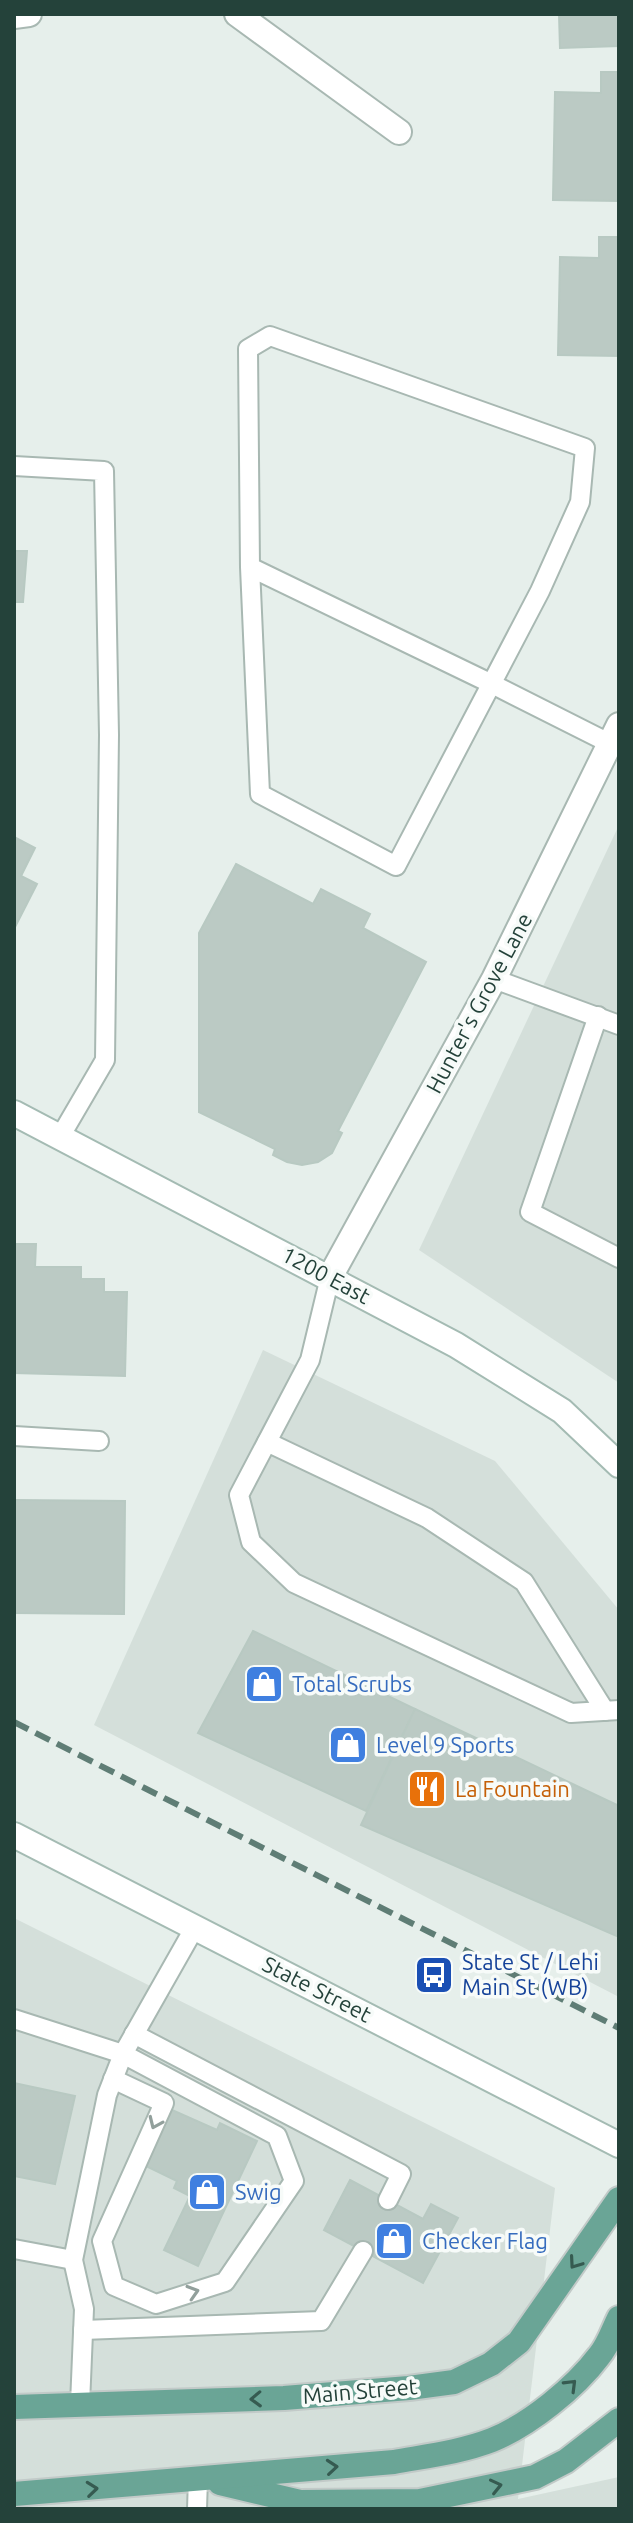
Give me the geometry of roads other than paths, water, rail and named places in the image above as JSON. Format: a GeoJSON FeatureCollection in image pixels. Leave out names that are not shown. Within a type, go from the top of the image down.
{"type":"FeatureCollection","features":[{"type":"Feature","properties":{"kind":"main road"},"geometry":{"type":"LineString","coordinates":[[14,16],[29,14]]}},
{"type":"Feature","properties":{"kind":"main road"},"geometry":{"type":"LineString","coordinates":[[237,14],[399,132]]}},
{"type":"Feature","properties":{"kind":"main road","name":"Hunter's Grove Lane"},"geometry":{"type":"LineString","coordinates":[[330,1277],[494,979],[615,734]]}},
{"type":"Feature","properties":{"kind":"main road","name":"1200 East"},"geometry":{"type":"LineString","coordinates":[[14,1113],[330,1277],[518,1381],[562,1411],[619,1465]]}},
{"type":"Feature","properties":{"kind":"main road","name":"State Street"},"geometry":{"type":"LineString","coordinates":[[14,1835],[619,2145]]}},
{"type":"Feature","properties":{"kind":"main road","name":"Main Street"},"geometry":{"type":"LineString","coordinates":[[14,2407],[284,2398],[454,2382],[491,2364],[519,2342],[619,2199]]}},
{"type":"Feature","properties":{"kind":"main road"},"geometry":{"type":"LineString","coordinates":[[14,2494],[394,2462],[454,2451],[492,2439],[525,2422],[560,2396],[600,2355],[619,2318]]}},
{"type":"Feature","properties":{"kind":"main road"},"geometry":{"type":"LineString","coordinates":[[198,2478],[300,2502],[420,2501],[535,2477],[566,2461],[619,2420]]}},
{"type":"Feature","properties":{"kind":"lane"},"geometry":{"type":"LineString","coordinates":[[270,336],[585,448],[580,502],[540,591],[396,866],[260,794],[250,567],[248,349],[270,336]]}},
{"type":"Feature","properties":{"kind":"lane"},"geometry":{"type":"LineString","coordinates":[[14,466],[104,471],[109,735],[105,1060],[60,1137]]}},
{"type":"Feature","properties":{"kind":"lane"},"geometry":{"type":"LineString","coordinates":[[250,567],[492,684],[615,734]]}},
{"type":"Feature","properties":{"kind":"lane"},"geometry":{"type":"LineString","coordinates":[[494,979],[619,1025]]}},
{"type":"Feature","properties":{"kind":"lane"},"geometry":{"type":"LineString","coordinates":[[598,1016],[530,1212],[619,1258]]}},
{"type":"Feature","properties":{"kind":"lane"},"geometry":{"type":"LineString","coordinates":[[330,1277],[310,1360],[239,1495],[251,1542],[294,1583],[571,1713],[612,1710]]}},
{"type":"Feature","properties":{"kind":"lane"},"geometry":{"type":"LineString","coordinates":[[14,1436],[99,1441]]}},
{"type":"Feature","properties":{"kind":"lane"},"geometry":{"type":"LineString","coordinates":[[267,1442],[427,1518],[524,1582],[612,1710]]}},
{"type":"Feature","properties":{"kind":"lane"},"geometry":{"type":"LineString","coordinates":[[80,2404],[84,2309],[73,2260],[107,2095],[123,2054],[195,1927]]}},
{"type":"Feature","properties":{"kind":"lane"},"geometry":{"type":"LineString","coordinates":[[14,2019],[123,2054],[277,2136],[294,2181],[225,2282],[156,2304],[114,2286],[102,2241],[164,2103],[113,2079]]}},
{"type":"Feature","properties":{"kind":"lane"},"geometry":{"type":"LineString","coordinates":[[134,2034],[401,2174],[388,2200]]}},
{"type":"Feature","properties":{"kind":"lane"},"geometry":{"type":"LineString","coordinates":[[14,2249],[73,2260]]}},
{"type":"Feature","properties":{"kind":"lane"},"geometry":{"type":"LineString","coordinates":[[83,2330],[321,2321],[363,2251]]}},
{"type":"Feature","properties":{"kind":"lane"},"geometry":{"type":"LineString","coordinates":[[197,2509],[198,2478]]}},
{"type":"Feature","properties":{"kind":"railway"},"geometry":{"type":"LineString","coordinates":[[14,1722],[619,2028]]}},
{"type":"Feature","properties":{"kind":"place","name":"Total Scrubs"},"geometry":{"type":"Point","coordinates":[264,1684]}},
{"type":"Feature","properties":{"kind":"place","name":"Level 9 Sports"},"geometry":{"type":"Point","coordinates":[348,1745]}},
{"type":"Feature","properties":{"kind":"place","name":"La Fountain"},"geometry":{"type":"Point","coordinates":[427,1789]}},
{"type":"Feature","properties":{"kind":"place","name":"State St / Lehi Main St (WB)"},"geometry":{"type":"Point","coordinates":[434,1975]}},
{"type":"Feature","properties":{"kind":"place","name":"Swig"},"geometry":{"type":"Point","coordinates":[207,2192]}},
{"type":"Feature","properties":{"kind":"place","name":"Checker Flag"},"geometry":{"type":"Point","coordinates":[394,2241]}}]}
